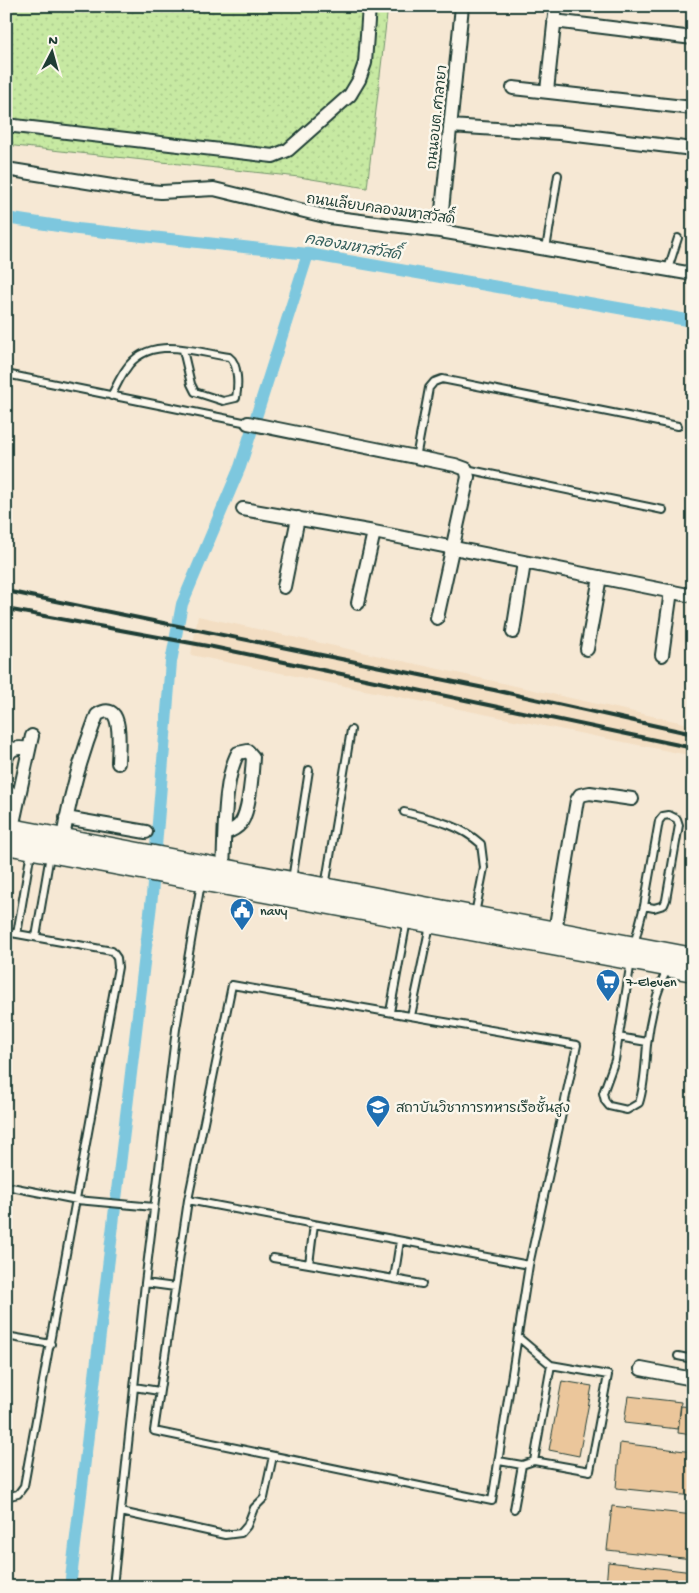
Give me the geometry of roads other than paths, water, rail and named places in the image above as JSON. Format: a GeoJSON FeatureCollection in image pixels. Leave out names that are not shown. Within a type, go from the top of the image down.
{"type":"FeatureCollection","features":[{"type":"Feature","properties":{"kind":"main road"},"geometry":{"type":"LineString","coordinates":[[8,834],[33,841],[50,854],[134,861]]}},
{"type":"Feature","properties":{"kind":"main road"},"geometry":{"type":"LineString","coordinates":[[33,841],[58,837],[134,861],[174,869],[223,869],[555,931],[632,953],[668,968],[693,972]]}},
{"type":"Feature","properties":{"kind":"main road"},"geometry":{"type":"LineString","coordinates":[[50,854],[58,837]]}},
{"type":"Feature","properties":{"kind":"main road"},"geometry":{"type":"LineString","coordinates":[[174,869],[201,883],[430,924],[632,953],[693,957]]}},
{"type":"Feature","properties":{"kind":"street"},"geometry":{"type":"LineString","coordinates":[[6,125],[273,156],[288,150],[350,95],[359,80],[364,63],[369,6]]}},
{"type":"Feature","properties":{"kind":"street","name":"ถนนอบต.ศาลายา"},"geometry":{"type":"LineString","coordinates":[[440,231],[462,6]]}},
{"type":"Feature","properties":{"kind":"street"},"geometry":{"type":"LineString","coordinates":[[547,92],[556,6]]}},
{"type":"Feature","properties":{"kind":"street"},"geometry":{"type":"LineString","coordinates":[[554,21],[693,38]]}},
{"type":"Feature","properties":{"kind":"street"},"geometry":{"type":"LineString","coordinates":[[513,88],[693,108]]}},
{"type":"Feature","properties":{"kind":"street"},"geometry":{"type":"LineString","coordinates":[[450,126],[560,134],[693,149]]}},
{"type":"Feature","properties":{"kind":"street","name":"ถนนเลียบคลองมหาสวัสดิ์"},"geometry":{"type":"LineString","coordinates":[[6,169],[137,190],[161,192],[214,189],[329,217],[440,231],[693,274]]}},
{"type":"Feature","properties":{"kind":"street"},"geometry":{"type":"LineString","coordinates":[[248,423],[455,465],[466,469],[468,476],[437,618]]}},
{"type":"Feature","properties":{"kind":"street"},"geometry":{"type":"LineString","coordinates":[[243,509],[452,547],[693,596]]}},
{"type":"Feature","properties":{"kind":"street"},"geometry":{"type":"LineString","coordinates":[[284,587],[298,518]]}},
{"type":"Feature","properties":{"kind":"street"},"geometry":{"type":"LineString","coordinates":[[358,603],[374,532]]}},
{"type":"Feature","properties":{"kind":"street"},"geometry":{"type":"LineString","coordinates":[[513,632],[524,563]]}},
{"type":"Feature","properties":{"kind":"street"},"geometry":{"type":"LineString","coordinates":[[587,649],[600,577]]}},
{"type":"Feature","properties":{"kind":"street"},"geometry":{"type":"LineString","coordinates":[[662,655],[671,591]]}},
{"type":"Feature","properties":{"kind":"street"},"geometry":{"type":"LineString","coordinates":[[58,837],[66,818],[80,756],[97,715],[102,712],[109,712],[118,723],[118,762]]}},
{"type":"Feature","properties":{"kind":"street"},"geometry":{"type":"LineString","coordinates":[[6,759],[14,748],[31,743],[8,834]]}},
{"type":"Feature","properties":{"kind":"street"},"geometry":{"type":"LineString","coordinates":[[223,869],[227,798],[234,760],[238,753],[248,751],[253,757],[246,808],[242,821],[237,828],[225,834]]}},
{"type":"Feature","properties":{"kind":"street"},"geometry":{"type":"LineString","coordinates":[[6,788],[17,801]]}},
{"type":"Feature","properties":{"kind":"street"},"geometry":{"type":"LineString","coordinates":[[555,931],[577,800],[580,795],[590,793],[632,799]]}},
{"type":"Feature","properties":{"kind":"street"},"geometry":{"type":"LineString","coordinates":[[66,818],[146,832]]}},
{"type":"Feature","properties":{"kind":"street"},"geometry":{"type":"LineString","coordinates":[[641,1369],[693,1379]]}},
{"type":"Feature","properties":{"kind":"lane"},"geometry":{"type":"LineString","coordinates":[[546,249],[558,175]]}},
{"type":"Feature","properties":{"kind":"lane"},"geometry":{"type":"LineString","coordinates":[[668,269],[678,238]]}},
{"type":"Feature","properties":{"kind":"lane"},"geometry":{"type":"LineString","coordinates":[[111,396],[126,368],[144,352],[158,347],[183,350],[233,359],[236,365],[236,398],[223,401],[195,392],[183,350]]}},
{"type":"Feature","properties":{"kind":"lane"},"geometry":{"type":"LineString","coordinates":[[6,374],[248,423]]}},
{"type":"Feature","properties":{"kind":"lane"},"geometry":{"type":"LineString","coordinates":[[416,458],[429,388],[434,382],[442,379],[678,426]]}},
{"type":"Feature","properties":{"kind":"lane"},"geometry":{"type":"LineString","coordinates":[[466,469],[663,510]]}},
{"type":"Feature","properties":{"kind":"lane"},"geometry":{"type":"LineString","coordinates":[[325,888],[351,730]]}},
{"type":"Feature","properties":{"kind":"lane"},"geometry":{"type":"LineString","coordinates":[[292,882],[308,770]]}},
{"type":"Feature","properties":{"kind":"lane"},"geometry":{"type":"LineString","coordinates":[[404,812],[452,824],[471,835],[481,844],[484,854],[484,868],[474,916]]}},
{"type":"Feature","properties":{"kind":"lane"},"geometry":{"type":"LineString","coordinates":[[644,906],[659,907],[664,905],[666,900],[679,825],[677,819],[670,815],[663,816],[659,821],[644,906],[632,953],[615,1060],[603,1093],[605,1101],[609,1106],[627,1110],[638,1103],[642,1093],[647,1042],[656,997],[668,968]]}},
{"type":"Feature","properties":{"kind":"lane"},"geometry":{"type":"LineString","coordinates":[[17,934],[33,841]]}},
{"type":"Feature","properties":{"kind":"lane"},"geometry":{"type":"LineString","coordinates":[[36,937],[50,854]]}},
{"type":"Feature","properties":{"kind":"lane"},"geometry":{"type":"LineString","coordinates":[[113,1587],[145,1283],[151,1207],[176,1029],[201,883]]}},
{"type":"Feature","properties":{"kind":"lane"},"geometry":{"type":"LineString","coordinates":[[390,1012],[408,920]]}},
{"type":"Feature","properties":{"kind":"lane"},"geometry":{"type":"LineString","coordinates":[[411,1016],[430,924]]}},
{"type":"Feature","properties":{"kind":"lane"},"geometry":{"type":"LineString","coordinates":[[6,932],[112,952],[117,958],[118,967],[24,1486],[18,1494],[6,1497]]}},
{"type":"Feature","properties":{"kind":"lane"},"geometry":{"type":"LineString","coordinates":[[232,985],[390,1012],[577,1045],[529,1265],[492,1501],[154,1431],[188,1200],[232,985]]}},
{"type":"Feature","properties":{"kind":"lane"},"geometry":{"type":"LineString","coordinates":[[618,1038],[647,1042]]}},
{"type":"Feature","properties":{"kind":"lane"},"geometry":{"type":"LineString","coordinates":[[6,1186],[77,1200],[151,1207]]}},
{"type":"Feature","properties":{"kind":"lane"},"geometry":{"type":"LineString","coordinates":[[188,1200],[529,1265]]}},
{"type":"Feature","properties":{"kind":"lane"},"geometry":{"type":"LineString","coordinates":[[309,1264],[314,1224]]}},
{"type":"Feature","properties":{"kind":"lane"},"geometry":{"type":"LineString","coordinates":[[394,1279],[400,1241]]}},
{"type":"Feature","properties":{"kind":"lane"},"geometry":{"type":"LineString","coordinates":[[273,1258],[422,1284]]}},
{"type":"Feature","properties":{"kind":"lane"},"geometry":{"type":"LineString","coordinates":[[145,1283],[175,1287]]}},
{"type":"Feature","properties":{"kind":"lane"},"geometry":{"type":"LineString","coordinates":[[6,1336],[51,1344]]}},
{"type":"Feature","properties":{"kind":"lane"},"geometry":{"type":"LineString","coordinates":[[499,1461],[522,1465],[534,1461],[590,1471],[608,1375],[551,1365],[518,1336]]}},
{"type":"Feature","properties":{"kind":"lane"},"geometry":{"type":"LineString","coordinates":[[678,1356],[693,1359]]}},
{"type":"Feature","properties":{"kind":"lane"},"geometry":{"type":"LineString","coordinates":[[534,1461],[551,1365]]}},
{"type":"Feature","properties":{"kind":"lane"},"geometry":{"type":"LineString","coordinates":[[134,1387],[160,1391]]}},
{"type":"Feature","properties":{"kind":"lane"},"geometry":{"type":"LineString","coordinates":[[121,1512],[225,1535],[241,1533],[247,1526],[254,1508],[264,1498],[273,1456]]}},
{"type":"Feature","properties":{"kind":"lane"},"geometry":{"type":"LineString","coordinates":[[514,1509],[522,1465]]}},
{"type":"Feature","properties":{"kind":"waterway","name":"คลองมหาสวัสดิ์"},"geometry":{"type":"LineString","coordinates":[[6,218],[78,229],[308,254],[693,321]]}},
{"type":"Feature","properties":{"kind":"waterway"},"geometry":{"type":"LineString","coordinates":[[70,1587],[152,896],[171,662],[182,604],[240,467],[308,254]]}},
{"type":"Feature","properties":{"kind":"railway"},"geometry":{"type":"LineString","coordinates":[[6,591],[494,690],[693,734]]}},
{"type":"Feature","properties":{"kind":"railway"},"geometry":{"type":"LineString","coordinates":[[6,609],[213,647],[693,748]]}},
{"type":"Feature","properties":{"kind":"place","name":"navy"},"geometry":{"type":"Point","coordinates":[242,931]}},
{"type":"Feature","properties":{"kind":"place","name":"7-Eleven"},"geometry":{"type":"Point","coordinates":[608,1002]}},
{"type":"Feature","properties":{"kind":"place","name":"สถาบันวิชาการทหารเรือชั้นสูง"},"geometry":{"type":"Point","coordinates":[378,1128]}}]}
